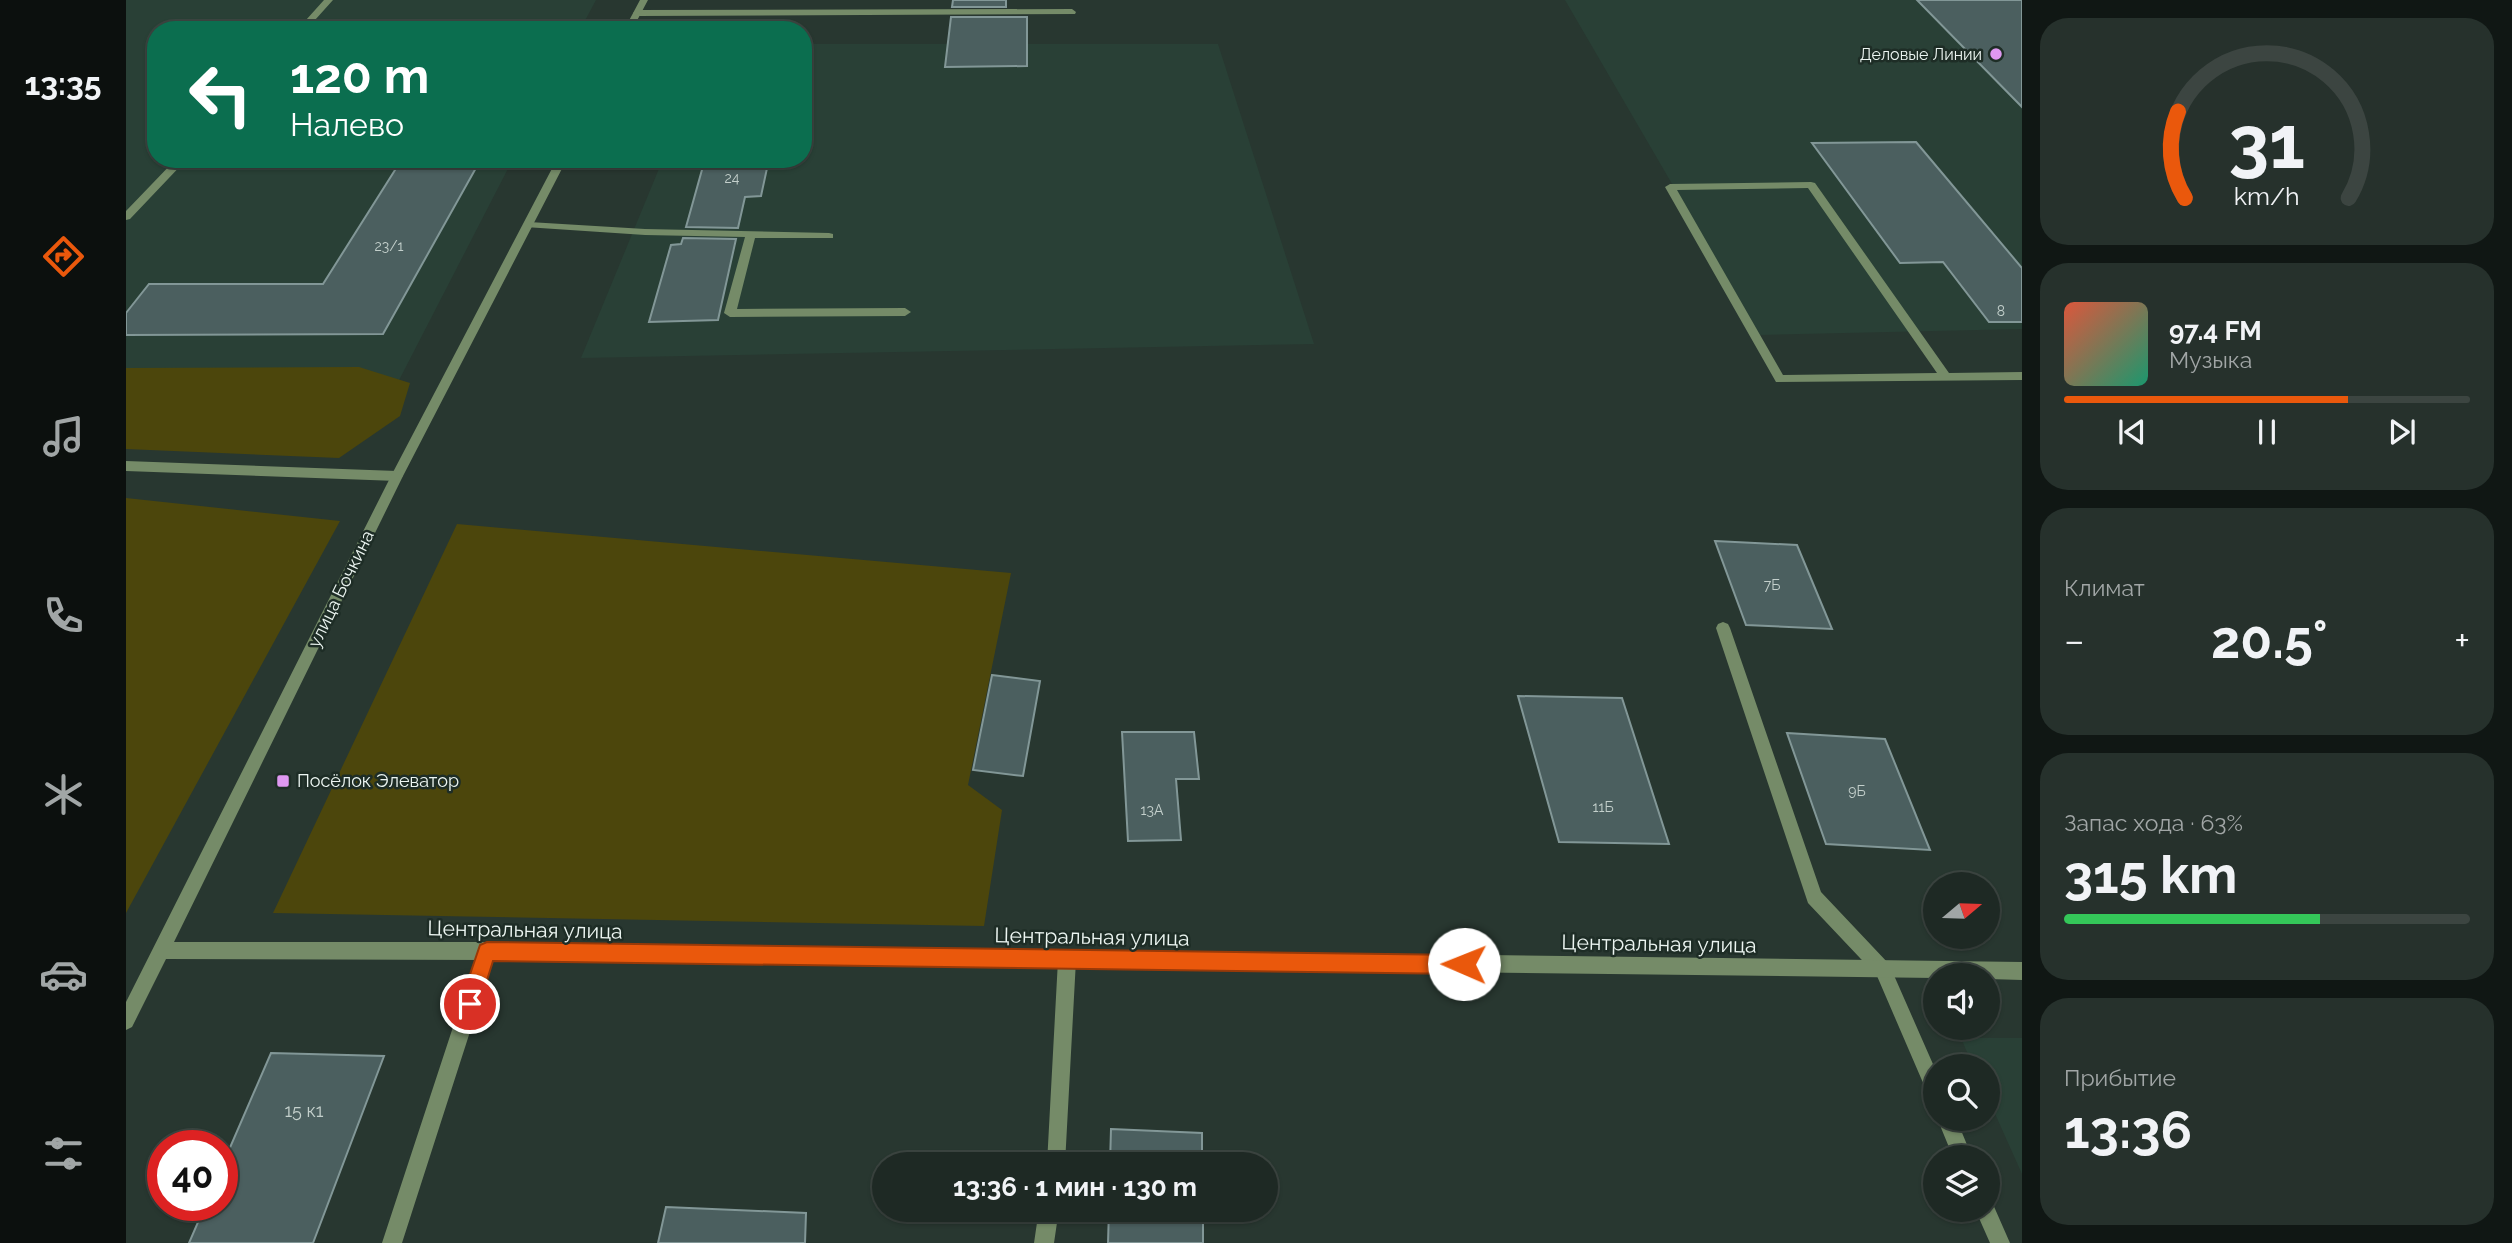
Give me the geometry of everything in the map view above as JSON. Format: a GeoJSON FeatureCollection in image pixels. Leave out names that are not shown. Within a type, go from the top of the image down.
{"type":"FeatureCollection","features":[{"type":"Feature","properties":{"kind":"street"},"geometry":{"type":"LineString","coordinates":[[309,21],[329,0]]}},
{"type":"Feature","properties":{"kind":"street"},"geometry":{"type":"LineString","coordinates":[[633,21],[644,0]]}},
{"type":"Feature","properties":{"kind":"street"},"geometry":{"type":"LineString","coordinates":[[637,13],[1072,12]]}},
{"type":"Feature","properties":{"kind":"street"},"geometry":{"type":"LineString","coordinates":[[126,217],[173,168]]}},
{"type":"Feature","properties":{"kind":"street","name":"улица Бочкина"},"geometry":{"type":"LineString","coordinates":[[126,1021],[397,476],[558,168]]}},
{"type":"Feature","properties":{"kind":"street"},"geometry":{"type":"LineString","coordinates":[[1946,377],[1811,185],[1670,187],[1780,379],[1946,377],[2022,376]]}},
{"type":"Feature","properties":{"kind":"street"},"geometry":{"type":"LineString","coordinates":[[529,225],[645,232],[830,236]]}},
{"type":"Feature","properties":{"kind":"street"},"geometry":{"type":"LineString","coordinates":[[751,234],[730,313],[905,312]]}},
{"type":"Feature","properties":{"kind":"street"},"geometry":{"type":"LineString","coordinates":[[126,466],[397,476]]}},
{"type":"Feature","properties":{"kind":"street"},"geometry":{"type":"LineString","coordinates":[[1723,628],[1814,897],[1883,970],[1923,1063]]}},
{"type":"Feature","properties":{"kind":"street","name":"Центральная улица"},"geometry":{"type":"LineString","coordinates":[[162,950],[487,951],[2022,971]]}},
{"type":"Feature","properties":{"kind":"street"},"geometry":{"type":"LineString","coordinates":[[392,1243],[487,951]]}},
{"type":"Feature","properties":{"kind":"street"},"geometry":{"type":"LineString","coordinates":[[1057,1152],[1067,960]]}},
{"type":"Feature","properties":{"kind":"street"},"geometry":{"type":"LineString","coordinates":[[1044,1243],[1047,1222]]}},
{"type":"Feature","properties":{"kind":"street"},"geometry":{"type":"LineString","coordinates":[[1991,1222],[2000,1243]]}},
{"type":"Feature","properties":{"kind":"shaded area"},"geometry":{"type":"Polygon","coordinates":[[[126,0],[596,0],[585,21],[147,21],[147,168],[508,168],[395,388],[126,388],[126,0]]]}},
{"type":"Feature","properties":{"kind":"shaded area"},"geometry":{"type":"Polygon","coordinates":[[[1565,0],[2022,0],[2022,329],[1760,335],[1565,0]]]}},
{"type":"Feature","properties":{"kind":"shaded area"},"geometry":{"type":"Polygon","coordinates":[[[812,44],[1218,44],[1314,344],[581,358],[659,168],[812,168],[812,44]]]}},
{"type":"Feature","properties":{"kind":"shaded area"},"geometry":{"type":"Polygon","coordinates":[[[359,367],[410,383],[400,416],[339,458],[126,449],[126,368],[359,367]]]}},
{"type":"Feature","properties":{"kind":"shaded area"},"geometry":{"type":"Polygon","coordinates":[[[126,498],[340,521],[126,913],[126,498]]]}},
{"type":"Feature","properties":{"kind":"shaded area"},"geometry":{"type":"Polygon","coordinates":[[[457,524],[1011,573],[968,785],[1002,810],[984,926],[273,913],[457,524]]]}},
{"type":"Feature","properties":{"kind":"shaded area"},"geometry":{"type":"Polygon","coordinates":[[[2022,1038],[2022,1174],[2000,1125],[2000,1054],[1968,1054],[1962,1040],[2022,1038]]]}},
{"type":"Feature","properties":{"kind":"building"},"geometry":{"type":"Polygon","coordinates":[[[953,0],[1006,0],[1006,7],[952,7],[953,0]]]}},
{"type":"Feature","properties":{"kind":"building","name":"Деловые Линии"},"geometry":{"type":"Polygon","coordinates":[[[1917,0],[2022,0],[2022,107],[1917,0]]]}},
{"type":"Feature","properties":{"kind":"building"},"geometry":{"type":"Polygon","coordinates":[[[951,17],[1027,17],[1027,66],[945,67],[951,17]]]}},
{"type":"Feature","properties":{"kind":"building"},"geometry":{"type":"Polygon","coordinates":[[[1916,142],[2022,268],[2022,322],[1989,322],[1943,262],[1900,263],[1812,143],[1916,142]]]}},
{"type":"Feature","properties":{"kind":"building"},"geometry":{"type":"Polygon","coordinates":[[[396,168],[476,168],[383,334],[126,335],[126,313],[149,284],[323,284],[396,168]]]}},
{"type":"Feature","properties":{"kind":"building"},"geometry":{"type":"Polygon","coordinates":[[[702,168],[767,168],[761,196],[745,197],[738,228],[686,227],[702,168]]]}},
{"type":"Feature","properties":{"kind":"building"},"geometry":{"type":"Polygon","coordinates":[[[683,238],[736,239],[718,320],[649,322],[671,245],[681,244],[683,238]]]}},
{"type":"Feature","properties":{"kind":"building"},"geometry":{"type":"Polygon","coordinates":[[[1715,541],[1797,545],[1832,629],[1746,625],[1715,541]]]}},
{"type":"Feature","properties":{"kind":"building"},"geometry":{"type":"Polygon","coordinates":[[[992,675],[1040,681],[1023,776],[973,770],[992,675]]]}},
{"type":"Feature","properties":{"kind":"building"},"geometry":{"type":"Polygon","coordinates":[[[1518,696],[1622,698],[1669,844],[1559,842],[1518,696]]]}},
{"type":"Feature","properties":{"kind":"building"},"geometry":{"type":"Polygon","coordinates":[[[1122,732],[1194,732],[1199,779],[1176,779],[1181,840],[1128,841],[1122,732]]]}},
{"type":"Feature","properties":{"kind":"building"},"geometry":{"type":"Polygon","coordinates":[[[1787,733],[1885,739],[1930,850],[1826,844],[1787,733]]]}},
{"type":"Feature","properties":{"kind":"building"},"geometry":{"type":"Polygon","coordinates":[[[271,1053],[384,1056],[313,1243],[189,1243],[199,1221],[238,1221],[238,1130],[271,1053]]]}},
{"type":"Feature","properties":{"kind":"building"},"geometry":{"type":"Polygon","coordinates":[[[1111,1129],[1202,1133],[1202,1152],[1110,1152],[1111,1129]]]}},
{"type":"Feature","properties":{"kind":"building"},"geometry":{"type":"Polygon","coordinates":[[[666,1207],[806,1213],[805,1243],[658,1243],[666,1207]]]}},
{"type":"Feature","properties":{"kind":"building"},"geometry":{"type":"Polygon","coordinates":[[[1109,1222],[1203,1222],[1203,1243],[1108,1243],[1109,1222]]]}},
{"type":"Feature","properties":{"kind":"place","name":"Деловые Линии"},"geometry":{"type":"Point","coordinates":[1996,54]}},
{"type":"Feature","properties":{"kind":"place","name":"Посёлок Элеватор"},"geometry":{"type":"Point","coordinates":[283,781]}},
{"type":"Feature","properties":{"kind":"route"},"geometry":{"type":"LineString","coordinates":[[470,1004],[487,951],[1464,964]]}}]}
